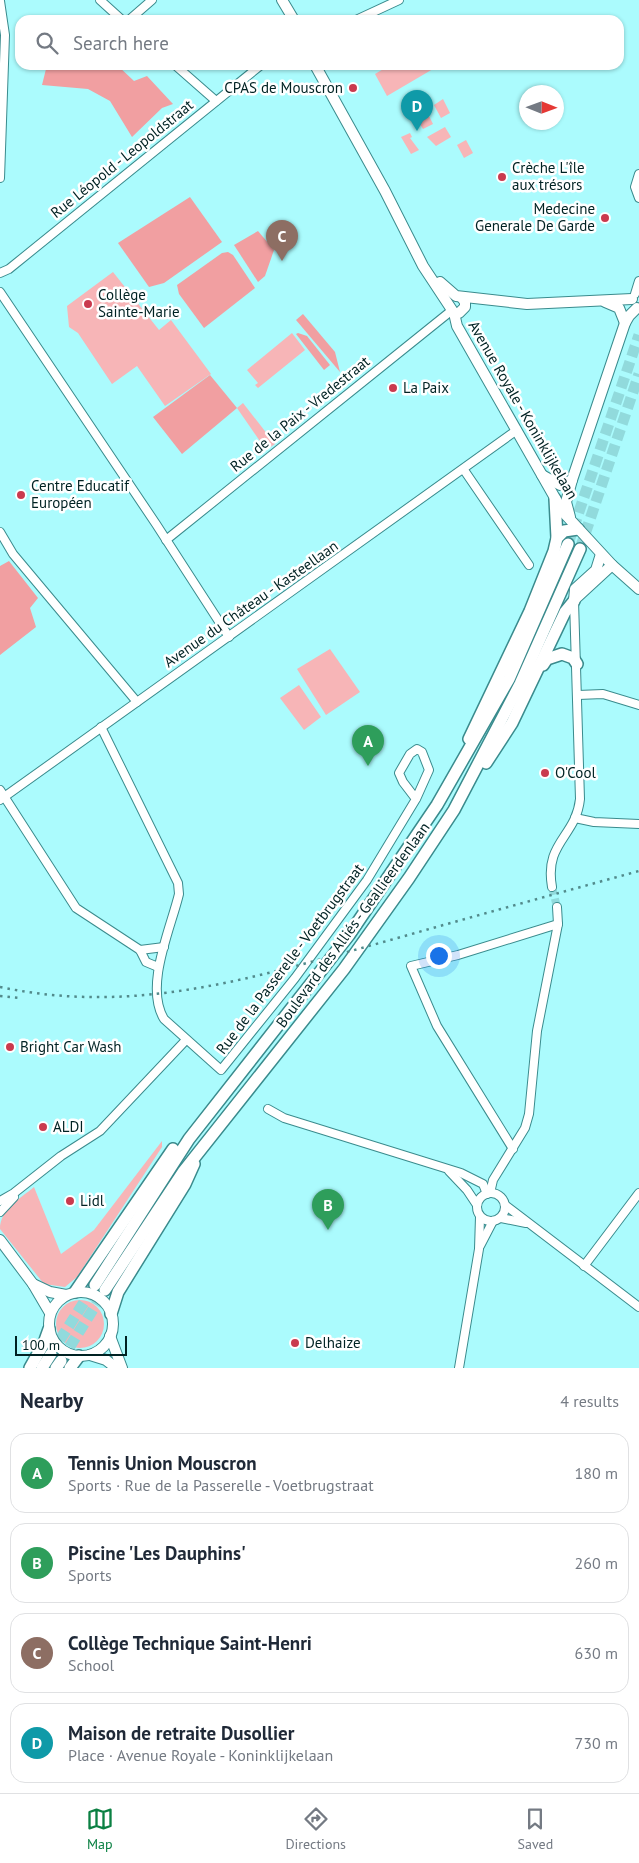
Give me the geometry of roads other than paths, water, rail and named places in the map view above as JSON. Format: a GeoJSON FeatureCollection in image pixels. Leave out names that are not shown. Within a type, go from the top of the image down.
{"type":"FeatureCollection","features":[{"type":"Feature","properties":{"kind":"highway"},"geometry":{"type":"LineString","coordinates":[[461,764],[464,748],[530,611],[554,551],[557,538],[554,499]]}},
{"type":"Feature","properties":{"kind":"highway"},"geometry":{"type":"LineString","coordinates":[[557,538],[564,531],[578,529]]}},
{"type":"Feature","properties":{"kind":"highway","name":"Boulevard des Alliés - Geallieerdenlaan"},"geometry":{"type":"LineString","coordinates":[[568,544],[510,679],[461,764],[349,935],[212,1108],[168,1168],[100,1287],[201,1147],[344,969],[454,810],[520,684],[580,549]]}},
{"type":"Feature","properties":{"kind":"highway"},"geometry":{"type":"LineString","coordinates":[[454,810],[512,722],[565,612],[574,600]]}},
{"type":"Feature","properties":{"kind":"highway"},"geometry":{"type":"LineString","coordinates":[[537,673],[547,659],[555,655],[562,654],[573,658],[577,664]]}},
{"type":"Feature","properties":{"kind":"highway"},"geometry":{"type":"LineString","coordinates":[[71,1294],[160,1165],[182,1137],[212,1108]]}},
{"type":"Feature","properties":{"kind":"highway"},"geometry":{"type":"LineString","coordinates":[[111,1314],[118,1292],[185,1184],[201,1147]]}},
{"type":"Feature","properties":{"kind":"highway"},"geometry":{"type":"LineString","coordinates":[[30,1368],[44,1343],[49,1329]]}},
{"type":"Feature","properties":{"kind":"highway"},"geometry":{"type":"LineString","coordinates":[[42,1368],[85,1355]]}},
{"type":"Feature","properties":{"kind":"main road"},"geometry":{"type":"LineString","coordinates":[[282,0],[291,15]]}},
{"type":"Feature","properties":{"kind":"main road","name":"Avenue Royale - Koninklijkelaan"},"geometry":{"type":"LineString","coordinates":[[317,70],[420,257],[444,288],[459,297],[465,307],[460,313],[451,310]]}},
{"type":"Feature","properties":{"kind":"main road","name":"Avenue Royale - Koninklijkelaan"},"geometry":{"type":"LineString","coordinates":[[420,257],[423,266],[451,310],[457,326],[554,499],[601,554],[639,589]]}},
{"type":"Feature","properties":{"kind":"main road"},"geometry":{"type":"LineString","coordinates":[[451,310],[450,299],[459,297],[481,297],[546,305],[636,300],[625,323],[572,480],[566,502],[571,519]]}},
{"type":"Feature","properties":{"kind":"main road"},"geometry":{"type":"LineString","coordinates":[[604,302],[620,308],[625,323]]}},
{"type":"Feature","properties":{"kind":"main road"},"geometry":{"type":"LineString","coordinates":[[541,474],[555,484],[567,484],[572,480]]}},
{"type":"Feature","properties":{"kind":"main road"},"geometry":{"type":"LineString","coordinates":[[574,600],[575,589],[596,570],[601,554]]}},
{"type":"Feature","properties":{"kind":"main road"},"geometry":{"type":"LineString","coordinates":[[574,600],[612,565]]}},
{"type":"Feature","properties":{"kind":"main road"},"geometry":{"type":"LineString","coordinates":[[0,1240],[33,1284],[50,1313],[49,1329],[59,1347],[68,1354],[85,1355],[106,1360],[116,1368]]}},
{"type":"Feature","properties":{"kind":"main road"},"geometry":{"type":"LineString","coordinates":[[33,1284],[50,1292],[88,1293],[106,1304],[111,1314],[110,1336],[122,1368]]}},
{"type":"Feature","properties":{"kind":"main road"},"geometry":{"type":"LineString","coordinates":[[50,1313],[71,1294]]}},
{"type":"Feature","properties":{"kind":"main road"},"geometry":{"type":"LineString","coordinates":[[85,1355],[102,1348],[110,1336]]}},
{"type":"Feature","properties":{"kind":"street"},"geometry":{"type":"LineString","coordinates":[[100,0],[116,15]]}},
{"type":"Feature","properties":{"kind":"street"},"geometry":{"type":"LineString","coordinates":[[135,15],[152,0]]}},
{"type":"Feature","properties":{"kind":"street"},"geometry":{"type":"LineString","coordinates":[[366,15],[398,0]]}},
{"type":"Feature","properties":{"kind":"street"},"geometry":{"type":"LineString","coordinates":[[0,1],[5,30],[0,178]]}},
{"type":"Feature","properties":{"kind":"street"},"geometry":{"type":"LineString","coordinates":[[181,70],[216,101]]}},
{"type":"Feature","properties":{"kind":"street","name":"Rue Léopold - Leopoldstraat"},"geometry":{"type":"LineString","coordinates":[[0,273],[9,269],[255,70]]}},
{"type":"Feature","properties":{"kind":"street"},"geometry":{"type":"LineString","coordinates":[[639,174],[635,185],[639,198]]}},
{"type":"Feature","properties":{"kind":"street"},"geometry":{"type":"LineString","coordinates":[[636,300],[639,282]]}},
{"type":"Feature","properties":{"kind":"street"},"geometry":{"type":"LineString","coordinates":[[0,292],[229,636]]}},
{"type":"Feature","properties":{"kind":"street","name":"Rue de la Paix - Vredestraat"},"geometry":{"type":"LineString","coordinates":[[166,540],[451,310]]}},
{"type":"Feature","properties":{"kind":"street","name":"Avenue du Château - Kasteellaan"},"geometry":{"type":"LineString","coordinates":[[2,795],[138,702],[464,470],[517,430]]}},
{"type":"Feature","properties":{"kind":"street"},"geometry":{"type":"LineString","coordinates":[[464,470],[529,565]]}},
{"type":"Feature","properties":{"kind":"street"},"geometry":{"type":"LineString","coordinates":[[0,532],[14,554],[138,702]]}},
{"type":"Feature","properties":{"kind":"street"},"geometry":{"type":"LineString","coordinates":[[552,887],[549,869],[552,856],[576,818],[580,799],[574,600]]}},
{"type":"Feature","properties":{"kind":"street"},"geometry":{"type":"LineString","coordinates":[[578,695],[603,694],[636,702],[639,705]]}},
{"type":"Feature","properties":{"kind":"street","name":"Rue de la Passerelle - Voetbrugstraat"},"geometry":{"type":"LineString","coordinates":[[101,727],[177,878],[179,894],[156,979],[162,1016],[186,1040],[221,1070],[224,1070],[368,880],[416,799],[429,770],[422,752],[417,749],[410,754],[399,773],[403,782],[416,799]]}},
{"type":"Feature","properties":{"kind":"street"},"geometry":{"type":"LineString","coordinates":[[2,795],[76,908],[140,950],[146,962],[158,967]]}},
{"type":"Feature","properties":{"kind":"street"},"geometry":{"type":"LineString","coordinates":[[576,818],[594,822],[639,824]]}},
{"type":"Feature","properties":{"kind":"street"},"geometry":{"type":"LineString","coordinates":[[477,1205],[479,1200],[488,1193],[493,1180],[525,1128],[529,1114],[537,1031],[558,924],[557,907]]}},
{"type":"Feature","properties":{"kind":"street"},"geometry":{"type":"LineString","coordinates":[[513,1149],[437,1026],[412,966],[458,955],[558,924]]}},
{"type":"Feature","properties":{"kind":"street"},"geometry":{"type":"LineString","coordinates":[[140,950],[164,947]]}},
{"type":"Feature","properties":{"kind":"street"},"geometry":{"type":"LineString","coordinates":[[0,1201],[23,1186],[51,1163],[100,1131],[186,1040]]}},
{"type":"Feature","properties":{"kind":"street"},"geometry":{"type":"LineString","coordinates":[[268,1109],[299,1122],[394,1151],[449,1171],[461,1173],[483,1184],[488,1193],[500,1196],[505,1204],[530,1225],[639,1307]]}},
{"type":"Feature","properties":{"kind":"street"},"geometry":{"type":"LineString","coordinates":[[449,1171],[467,1190],[477,1205],[480,1216],[479,1250],[459,1368]]}},
{"type":"Feature","properties":{"kind":"street"},"geometry":{"type":"LineString","coordinates":[[0,1212],[23,1186]]}},
{"type":"Feature","properties":{"kind":"street"},"geometry":{"type":"LineString","coordinates":[[584,1266],[639,1193]]}},
{"type":"Feature","properties":{"kind":"street"},"geometry":{"type":"LineString","coordinates":[[479,1250],[505,1204]]}},
{"type":"Feature","properties":{"kind":"street"},"geometry":{"type":"LineString","coordinates":[[480,1216],[530,1225]]}},
{"type":"Feature","properties":{"kind":"tunnel"},"geometry":{"type":"LineString","coordinates":[[568,544],[639,335]]}},
{"type":"Feature","properties":{"kind":"tunnel"},"geometry":{"type":"LineString","coordinates":[[580,549],[639,374]]}},
{"type":"Feature","properties":{"kind":"tunnel"},"geometry":{"type":"LineString","coordinates":[[552,887],[557,907]]}},
{"type":"Feature","properties":{"kind":"tunnel"},"geometry":{"type":"LineString","coordinates":[[51,1354],[95,1285]]}},
{"type":"Feature","properties":{"kind":"tunnel"},"geometry":{"type":"LineString","coordinates":[[61,1361],[105,1290]]}},
{"type":"Feature","properties":{"kind":"railway"},"geometry":{"type":"LineString","coordinates":[[0,987],[51,995],[100,997],[148,995],[196,988],[290,967],[639,871]]}},
{"type":"Feature","properties":{"kind":"railway"},"geometry":{"type":"LineString","coordinates":[[0,996],[20,998]]}},
{"type":"Feature","properties":{"kind":"place","name":"CPAS de Mouscron"},"geometry":{"type":"Point","coordinates":[353,88]}},
{"type":"Feature","properties":{"kind":"place","name":"Maison de retraite Dusollier"},"geometry":{"type":"Point","coordinates":[417,131]}},
{"type":"Feature","properties":{"kind":"place","name":"Crèche L'île aux trésors"},"geometry":{"type":"Point","coordinates":[502,177]}},
{"type":"Feature","properties":{"kind":"place","name":"Medecine Generale De Garde"},"geometry":{"type":"Point","coordinates":[605,218]}},
{"type":"Feature","properties":{"kind":"place","name":"Collège Technique Saint-Henri"},"geometry":{"type":"Point","coordinates":[282,261]}},
{"type":"Feature","properties":{"kind":"place","name":"Collège Sainte-Marie"},"geometry":{"type":"Point","coordinates":[88,304]}},
{"type":"Feature","properties":{"kind":"place","name":"La Paix"},"geometry":{"type":"Point","coordinates":[393,388]}},
{"type":"Feature","properties":{"kind":"place","name":"Centre Educatif Européen"},"geometry":{"type":"Point","coordinates":[21,495]}},
{"type":"Feature","properties":{"kind":"place","name":"Tennis Union Mouscron"},"geometry":{"type":"Point","coordinates":[368,766]}},
{"type":"Feature","properties":{"kind":"place","name":"O'Cool"},"geometry":{"type":"Point","coordinates":[545,773]}},
{"type":"Feature","properties":{"kind":"place","name":"Bright Car Wash"},"geometry":{"type":"Point","coordinates":[10,1047]}},
{"type":"Feature","properties":{"kind":"place","name":"ALDI"},"geometry":{"type":"Point","coordinates":[43,1127]}},
{"type":"Feature","properties":{"kind":"place","name":"Lidl"},"geometry":{"type":"Point","coordinates":[70,1201]}},
{"type":"Feature","properties":{"kind":"place","name":"Piscine 'Les Dauphins'"},"geometry":{"type":"Point","coordinates":[328,1230]}},
{"type":"Feature","properties":{"kind":"place","name":"Delhaize"},"geometry":{"type":"Point","coordinates":[295,1343]}}]}
